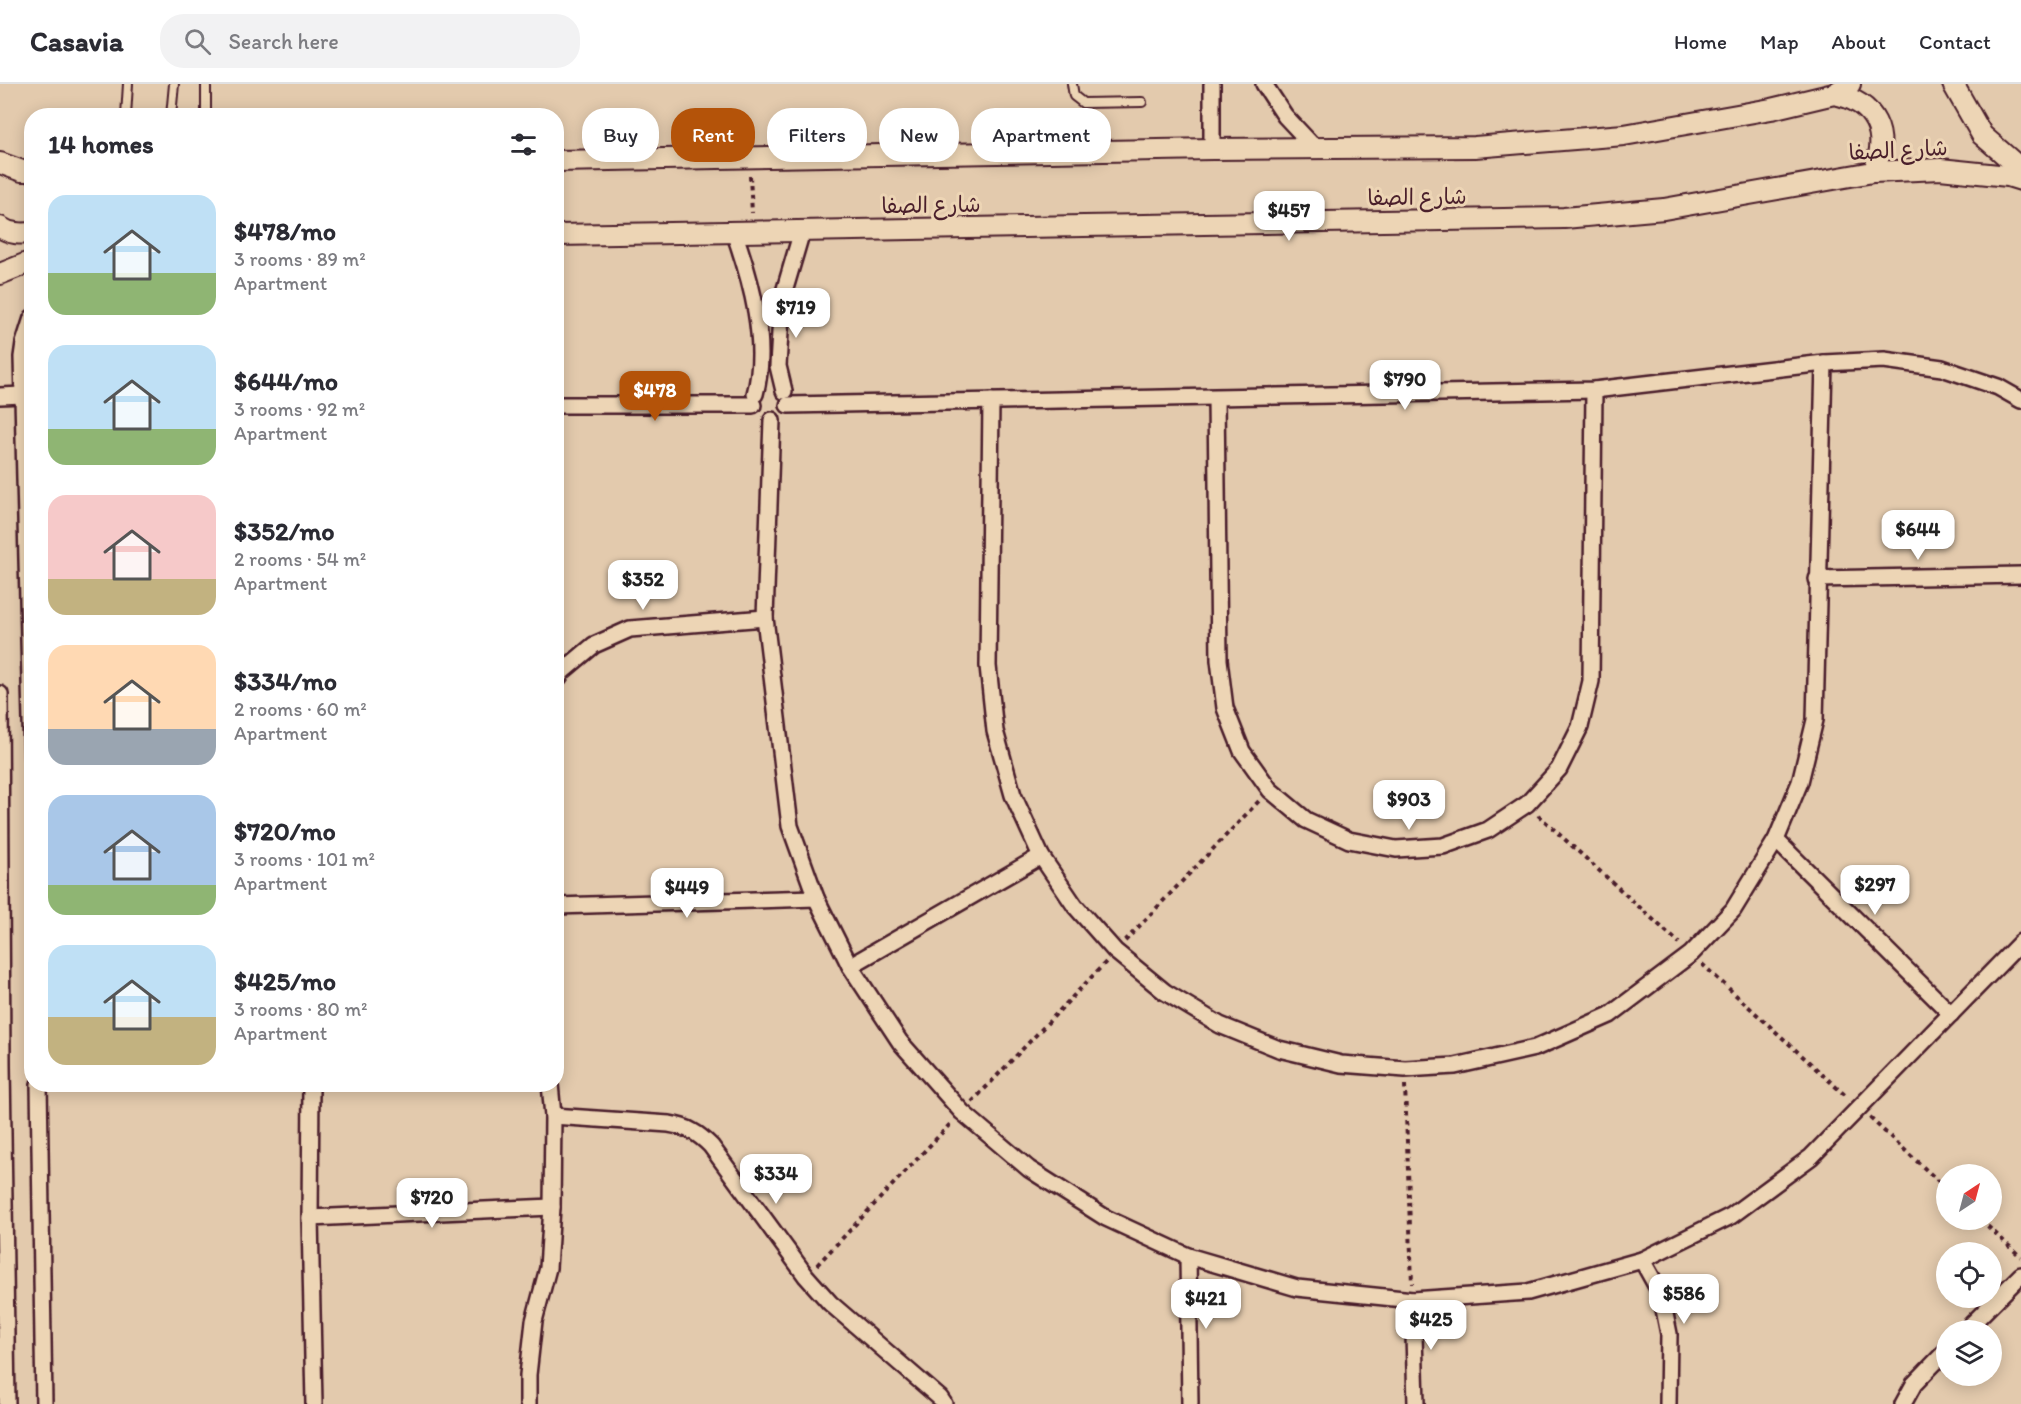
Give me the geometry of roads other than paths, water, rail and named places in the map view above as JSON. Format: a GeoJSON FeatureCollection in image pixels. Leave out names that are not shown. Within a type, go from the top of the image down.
{"type":"FeatureCollection","features":[{"type":"Feature","properties":{"kind":"street"},"geometry":{"type":"LineString","coordinates":[[1212,84],[1212,149]]}},
{"type":"Feature","properties":{"kind":"street"},"geometry":{"type":"LineString","coordinates":[[1264,84],[1285,116],[1315,148]]}},
{"type":"Feature","properties":{"kind":"street"},"geometry":{"type":"LineString","coordinates":[[1953,84],[1982,135],[2021,169]]}},
{"type":"Feature","properties":{"kind":"street"},"geometry":{"type":"LineString","coordinates":[[564,160],[1474,147],[1624,135],[1771,110],[1842,89],[1849,97],[1862,104],[1872,115],[1879,129],[1881,143],[1879,158],[1873,172]]}},
{"type":"Feature","properties":{"kind":"street"},"geometry":{"type":"LineString","coordinates":[[0,163],[24,170]]}},
{"type":"Feature","properties":{"kind":"street","name":"شارع الصفا"},"geometry":{"type":"LineString","coordinates":[[564,235],[1564,218],[1664,209],[1873,172],[1940,169],[2021,180]]}},
{"type":"Feature","properties":{"kind":"street"},"geometry":{"type":"LineString","coordinates":[[0,177],[11,172],[24,171]]}},
{"type":"Feature","properties":{"kind":"street"},"geometry":{"type":"LineString","coordinates":[[0,227],[17,234],[24,234]]}},
{"type":"Feature","properties":{"kind":"street"},"geometry":{"type":"LineString","coordinates":[[744,232],[756,311],[760,369],[754,410],[762,418],[772,420],[782,415],[786,398],[778,366],[782,299],[802,231]]}},
{"type":"Feature","properties":{"kind":"street"},"geometry":{"type":"LineString","coordinates":[[0,274],[24,264]]}},
{"type":"Feature","properties":{"kind":"street"},"geometry":{"type":"LineString","coordinates":[[24,343],[22,357],[24,436]]}},
{"type":"Feature","properties":{"kind":"street"},"geometry":{"type":"LineString","coordinates":[[786,398],[991,401],[1594,390],[1824,363],[1884,360],[1942,368],[1998,387],[2021,400]]}},
{"type":"Feature","properties":{"kind":"street"},"geometry":{"type":"LineString","coordinates":[[991,401],[989,676],[995,731],[1013,795],[1041,856],[1075,906],[1116,951],[1165,992],[1211,1019],[1279,1049],[1341,1064],[1405,1069],[1455,1066],[1535,1048],[1610,1015],[1690,954],[1733,909],[1776,840],[1800,782],[1815,720],[1824,363]]}},
{"type":"Feature","properties":{"kind":"street"},"geometry":{"type":"LineString","coordinates":[[754,399],[759,389],[769,385],[779,388],[786,398]]}},
{"type":"Feature","properties":{"kind":"street"},"geometry":{"type":"LineString","coordinates":[[1216,398],[1219,660],[1225,708],[1242,751],[1270,790],[1306,820],[1349,840],[1396,849],[1443,846],[1488,830],[1527,804],[1559,769],[1580,727],[1591,681],[1594,390]]}},
{"type":"Feature","properties":{"kind":"street"},"geometry":{"type":"LineString","coordinates":[[0,396],[23,395]]}},
{"type":"Feature","properties":{"kind":"street"},"geometry":{"type":"LineString","coordinates":[[564,408],[754,399]]}},
{"type":"Feature","properties":{"kind":"street"},"geometry":{"type":"LineString","coordinates":[[772,420],[765,618],[790,826],[816,898],[850,966],[900,1042],[962,1112],[1029,1169],[1106,1218],[1188,1256],[1297,1288],[1413,1300],[1528,1292],[1642,1260],[1731,1216],[1811,1157],[2021,942]]}},
{"type":"Feature","properties":{"kind":"street"},"geometry":{"type":"LineString","coordinates":[[1817,579],[2021,575]]}},
{"type":"Feature","properties":{"kind":"street"},"geometry":{"type":"LineString","coordinates":[[564,670],[594,645],[630,629],[765,618]]}},
{"type":"Feature","properties":{"kind":"street"},"geometry":{"type":"LineString","coordinates":[[0,694],[7,1404]]}},
{"type":"Feature","properties":{"kind":"street"},"geometry":{"type":"LineString","coordinates":[[1776,840],[1951,1014]]}},
{"type":"Feature","properties":{"kind":"street"},"geometry":{"type":"LineString","coordinates":[[850,966],[1041,856]]}},
{"type":"Feature","properties":{"kind":"street"},"geometry":{"type":"LineString","coordinates":[[564,906],[816,898]]}},
{"type":"Feature","properties":{"kind":"street"},"geometry":{"type":"LineString","coordinates":[[39,1092],[44,1404]]}},
{"type":"Feature","properties":{"kind":"street"},"geometry":{"type":"LineString","coordinates":[[310,1092],[314,1404]]}},
{"type":"Feature","properties":{"kind":"street"},"geometry":{"type":"LineString","coordinates":[[528,1404],[528,1375],[534,1321],[548,1268],[552,1207],[553,1116],[551,1092]]}},
{"type":"Feature","properties":{"kind":"street"},"geometry":{"type":"LineString","coordinates":[[553,1116],[669,1124],[685,1127],[699,1134],[725,1164],[806,1276],[831,1303],[940,1398],[944,1404]]}},
{"type":"Feature","properties":{"kind":"street"},"geometry":{"type":"LineString","coordinates":[[310,1218],[552,1207]]}},
{"type":"Feature","properties":{"kind":"street"},"geometry":{"type":"LineString","coordinates":[[1188,1256],[1190,1404]]}},
{"type":"Feature","properties":{"kind":"street"},"geometry":{"type":"LineString","coordinates":[[1642,1260],[1660,1294],[1669,1334],[1668,1404]]}},
{"type":"Feature","properties":{"kind":"street"},"geometry":{"type":"LineString","coordinates":[[1976,1320],[2021,1275]]}},
{"type":"Feature","properties":{"kind":"street"},"geometry":{"type":"LineString","coordinates":[[1413,1300],[1416,1404]]}},
{"type":"Feature","properties":{"kind":"street"},"geometry":{"type":"LineString","coordinates":[[1903,1404],[1914,1384],[1936,1361]]}},
{"type":"Feature","properties":{"kind":"lane"},"geometry":{"type":"LineString","coordinates":[[126,108],[128,84]]}},
{"type":"Feature","properties":{"kind":"lane"},"geometry":{"type":"LineString","coordinates":[[172,108],[174,84]]}},
{"type":"Feature","properties":{"kind":"lane"},"geometry":{"type":"LineString","coordinates":[[206,84],[206,108]]}},
{"type":"Feature","properties":{"kind":"lane"},"geometry":{"type":"LineString","coordinates":[[1072,84],[1074,96],[1083,103],[1142,102]]}}]}
